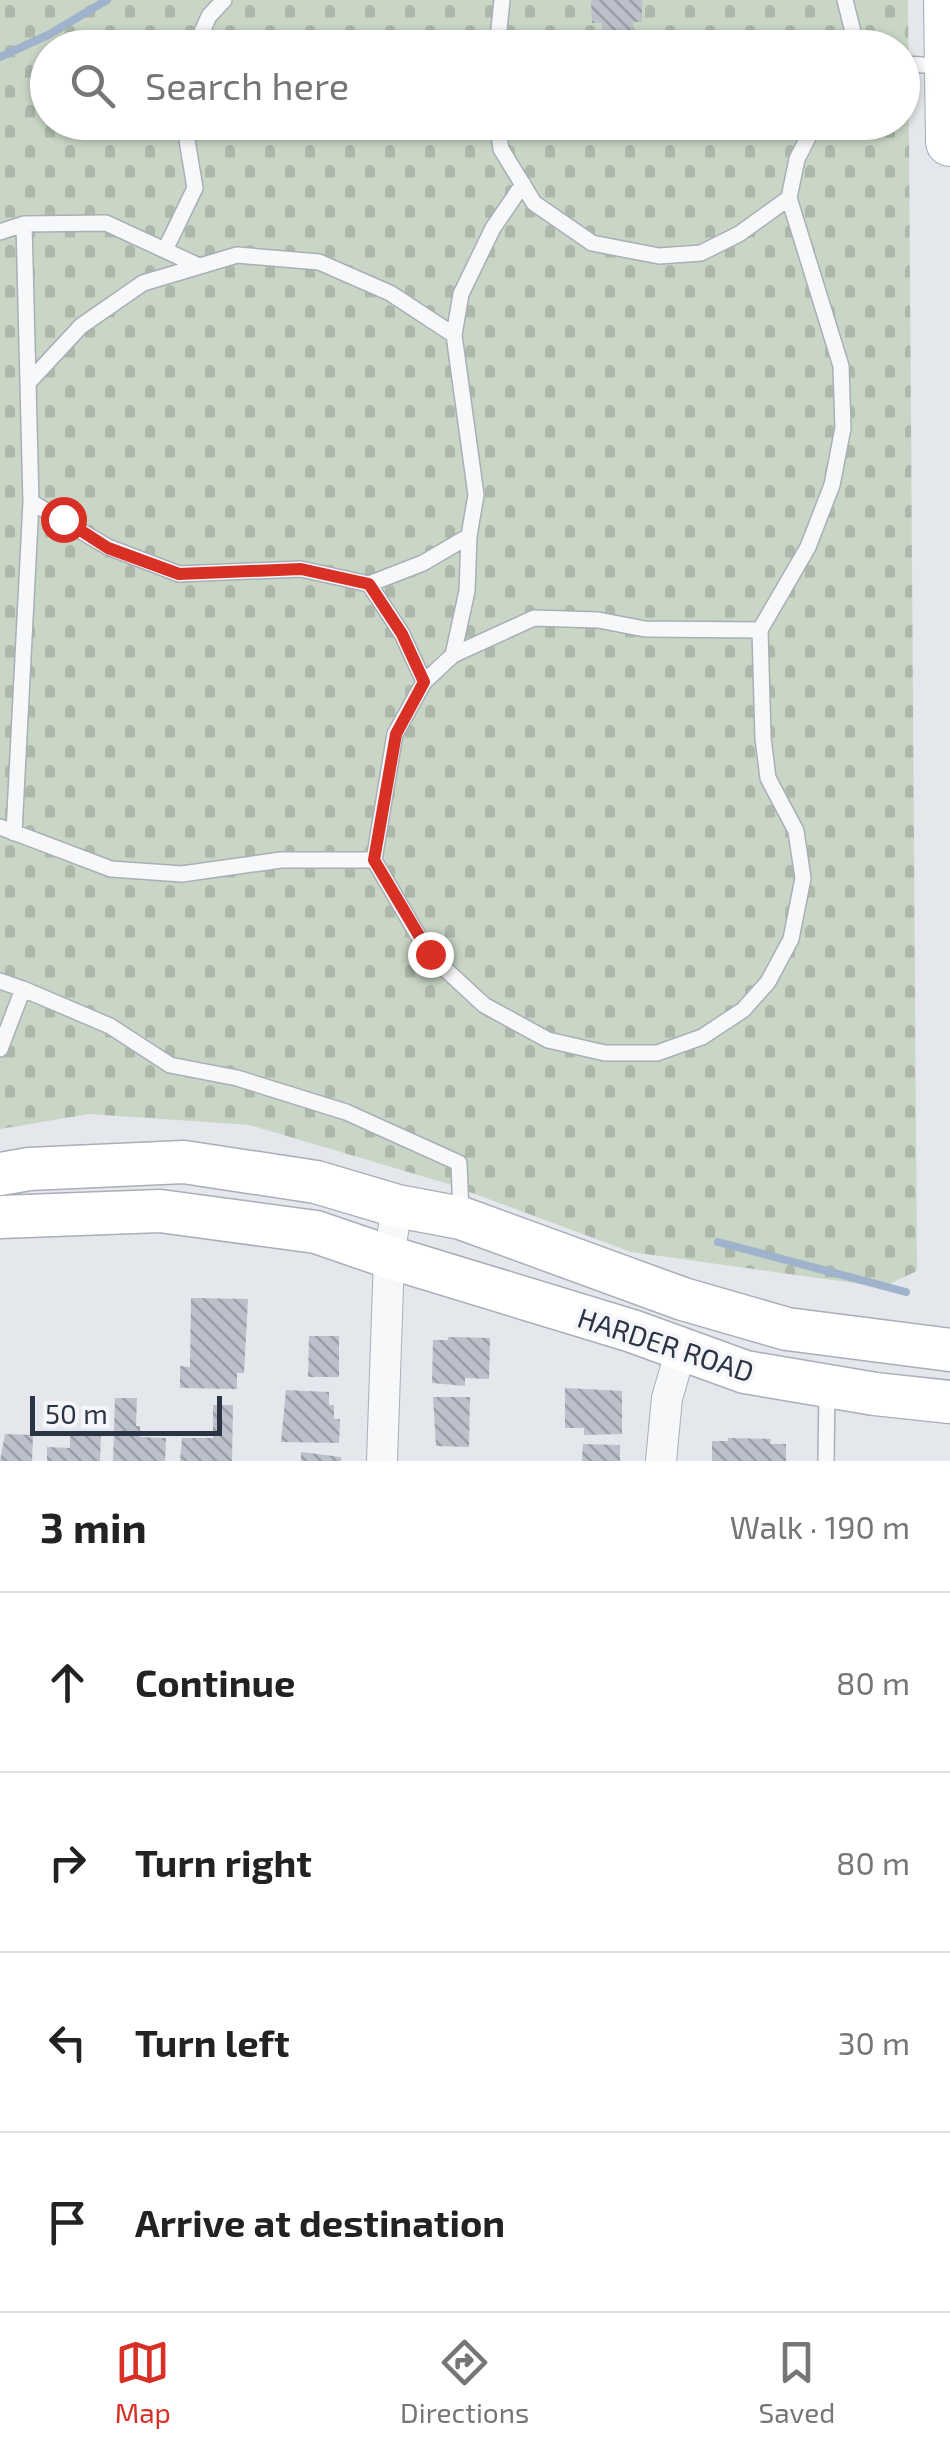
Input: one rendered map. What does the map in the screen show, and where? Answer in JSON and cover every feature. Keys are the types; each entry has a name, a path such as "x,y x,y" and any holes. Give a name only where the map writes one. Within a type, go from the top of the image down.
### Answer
{"main road":[{"path":"948,0 950,142"}],"street":[{"name":"HARDER ROAD","path":"0,1174 29,1169 184,1162 316,1182 397,1206 462,1218 682,1298 787,1329 950,1350"},
{"path":"382,1461 389,1258 397,1206"},
{"name":"HARDER ROAD","path":"0,1217 160,1211 316,1232 632,1331 746,1372 950,1402"},
{"path":"661,1461 662,1429 681,1350"}],"lane":[{"path":"203,30 209,16 224,0"},
{"path":"499,30 502,0"},
{"path":"844,0 852,30"},
{"path":"920,65 949,66"},
{"path":"164,250 194,188 187,140"},
{"path":"500,140 501,149 534,203 592,243 658,256 701,253 739,234 789,198"},
{"path":"760,630 644,629 598,620 534,618 454,655 424,682 396,734 374,860 430,954 484,1005 548,1040 606,1052 657,1053 702,1036 743,1010 768,982 790,939 804,878 796,831 768,778 760,630 808,547 832,484 843,428 841,366 789,198 797,159 807,140"},
{"path":"454,655 467,591 469,536 476,495 454,335 461,294 493,228 523,184"},
{"path":"0,232 24,224 106,223 199,266"},
{"path":"24,224 32,502 7,830 111,869 182,874 282,860 374,860"},
{"path":"28,383 81,326 143,282 237,255 318,262 390,293 454,335"},
{"path":"32,502 108,548 179,574 301,569 369,584 422,563 469,536"},
{"path":"369,584 402,634 424,682"},
{"path":"0,981 110,1026 170,1065 237,1078 346,1112 459,1163 462,1218"},
{"path":"0,1049 23,989"},
{"path":"826,1461 828,1386"}],"green space":[{"path":"0,0 908,0 908,30 30,30 30,140 909,140 917,1271 883,1287 631,1252 445,1183 250,1125 89,1114 0,1129"}],"building":[{"path":"591,0 642,0 642,22 633,22 633,30 602,30 602,23 592,23"},
{"path":"191,1298 248,1299 244,1373 237,1373 237,1389 180,1388 180,1366 190,1367"},
{"path":"309,1336 339,1336 339,1377 308,1377"},
{"path":"490,1338 489,1379 465,1378 465,1386 432,1383 433,1340"},
{"path":"565,1388 622,1391 622,1434 584,1435 584,1428 565,1428"},
{"path":"286,1390 329,1392 334,1419 340,1419 339,1443 281,1442"},
{"path":"433,1397 470,1397 469,1447 436,1446"},
{"path":"115,1398 137,1398 136,1426 140,1426 140,1437 166,1438 165,1461 113,1461"},
{"path":"213,1405 233,1405 232,1461 180,1461 182,1438 213,1438"},
{"path":"5,1434 33,1435 32,1461 0,1461"},
{"path":"70,1434 101,1435 100,1461 47,1461 47,1447 70,1448"},
{"path":"771,1439 770,1444 786,1444 786,1461 712,1461 712,1441"},
{"path":"583,1444 620,1445 620,1461 582,1461"},
{"path":"301,1452 341,1457 341,1461 301,1461"}],"waterway":[{"path":"56,30 107,0"},
{"path":"0,57 30,43"},
{"path":"718,1242 906,1292"}],"route":[{"path":"63,519 108,548 179,574 301,569 369,584 402,634 424,682 396,734 374,860 430,954"}]}
